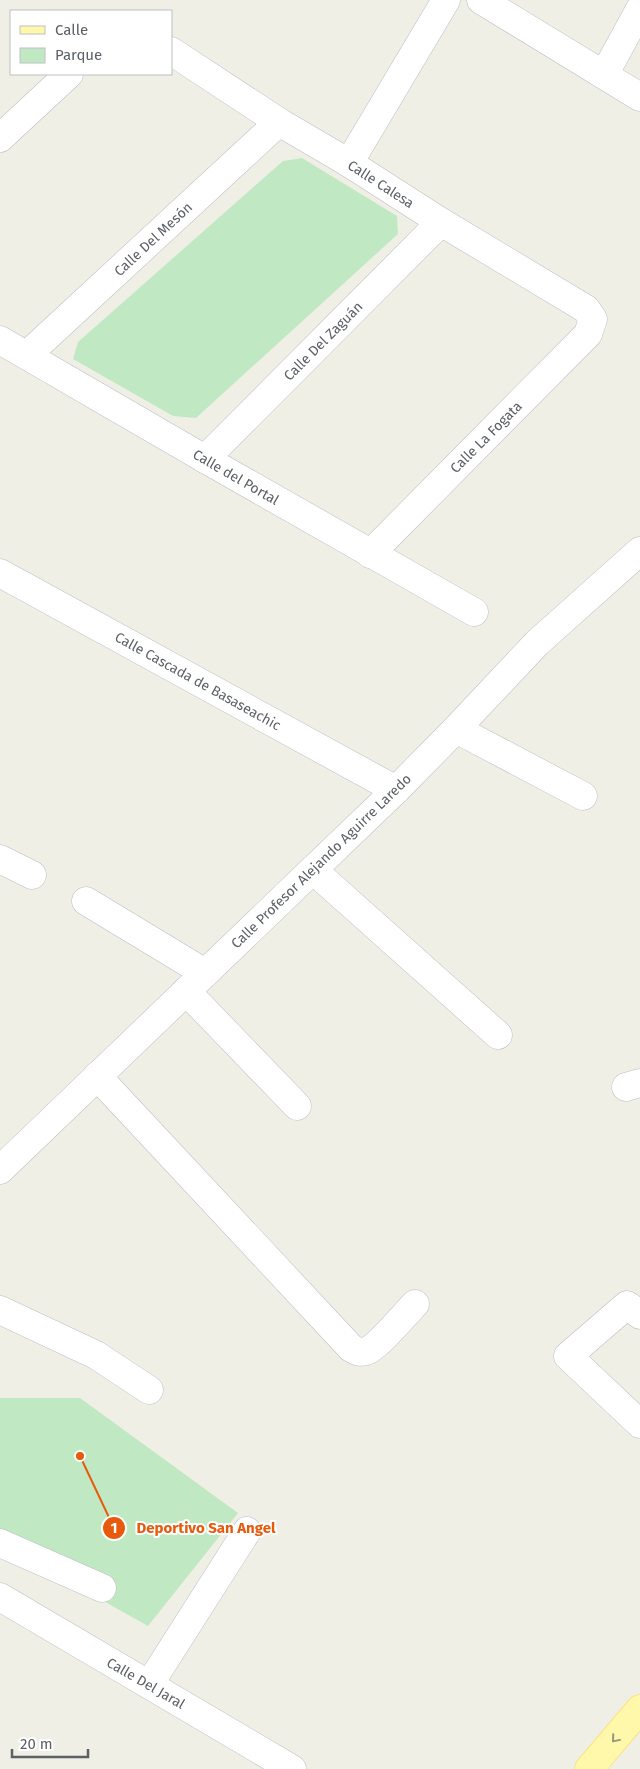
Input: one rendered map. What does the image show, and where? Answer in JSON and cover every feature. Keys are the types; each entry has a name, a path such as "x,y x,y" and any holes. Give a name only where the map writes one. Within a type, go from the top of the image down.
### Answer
{"main road":[{"path":"589,1769 640,1709"}],"street":[{"path":"349,163 446,0"},
{"path":"481,0 640,97"},
{"path":"604,75 640,9"},
{"name":"Calle Calesa","path":"172,52 280,122 349,163 441,222 586,308 591,315"},
{"path":"0,138 68,75"},
{"name":"Calle Del Mesón","path":"27,356 280,122"},
{"name":"Calle Del Zaguán","path":"205,459 441,222"},
{"name":"Calle La Fogata","path":"370,554 588,334 593,319 591,315"},
{"name":"Calle del Portal","path":"0,340 474,612"},
{"name":"Calle Profesor Alejando Aguirre Laredo","path":"3,1161 97,1076 396,790 537,643 640,551"},
{"name":"Calle Cascada de Basaseachic","path":"0,573 396,790"},
{"path":"456,729 583,796"},
{"path":"0,859 32,876"},
{"path":"313,870 498,1036"},
{"path":"86,901 195,982 296,1106"},
{"path":"97,1076 351,1348 358,1352 367,1351 375,1346 415,1304"},
{"path":"640,1315 628,1305 568,1356 640,1424"},
{"path":"0,1310 96,1355 149,1390"},
{"path":"149,1685 247,1532"},
{"path":"0,1543 102,1588"},
{"name":"Calle Del Jaral","path":"0,1597 292,1769"}],"green space":[{"path":"302,158 397,216 398,234 196,418 173,416 73,359 78,342 283,161"},
{"path":"0,1398 80,1398 238,1513 148,1626 0,1543"}],"place":[{"name":"Deportivo San Angel","path":"80,1456"}]}
